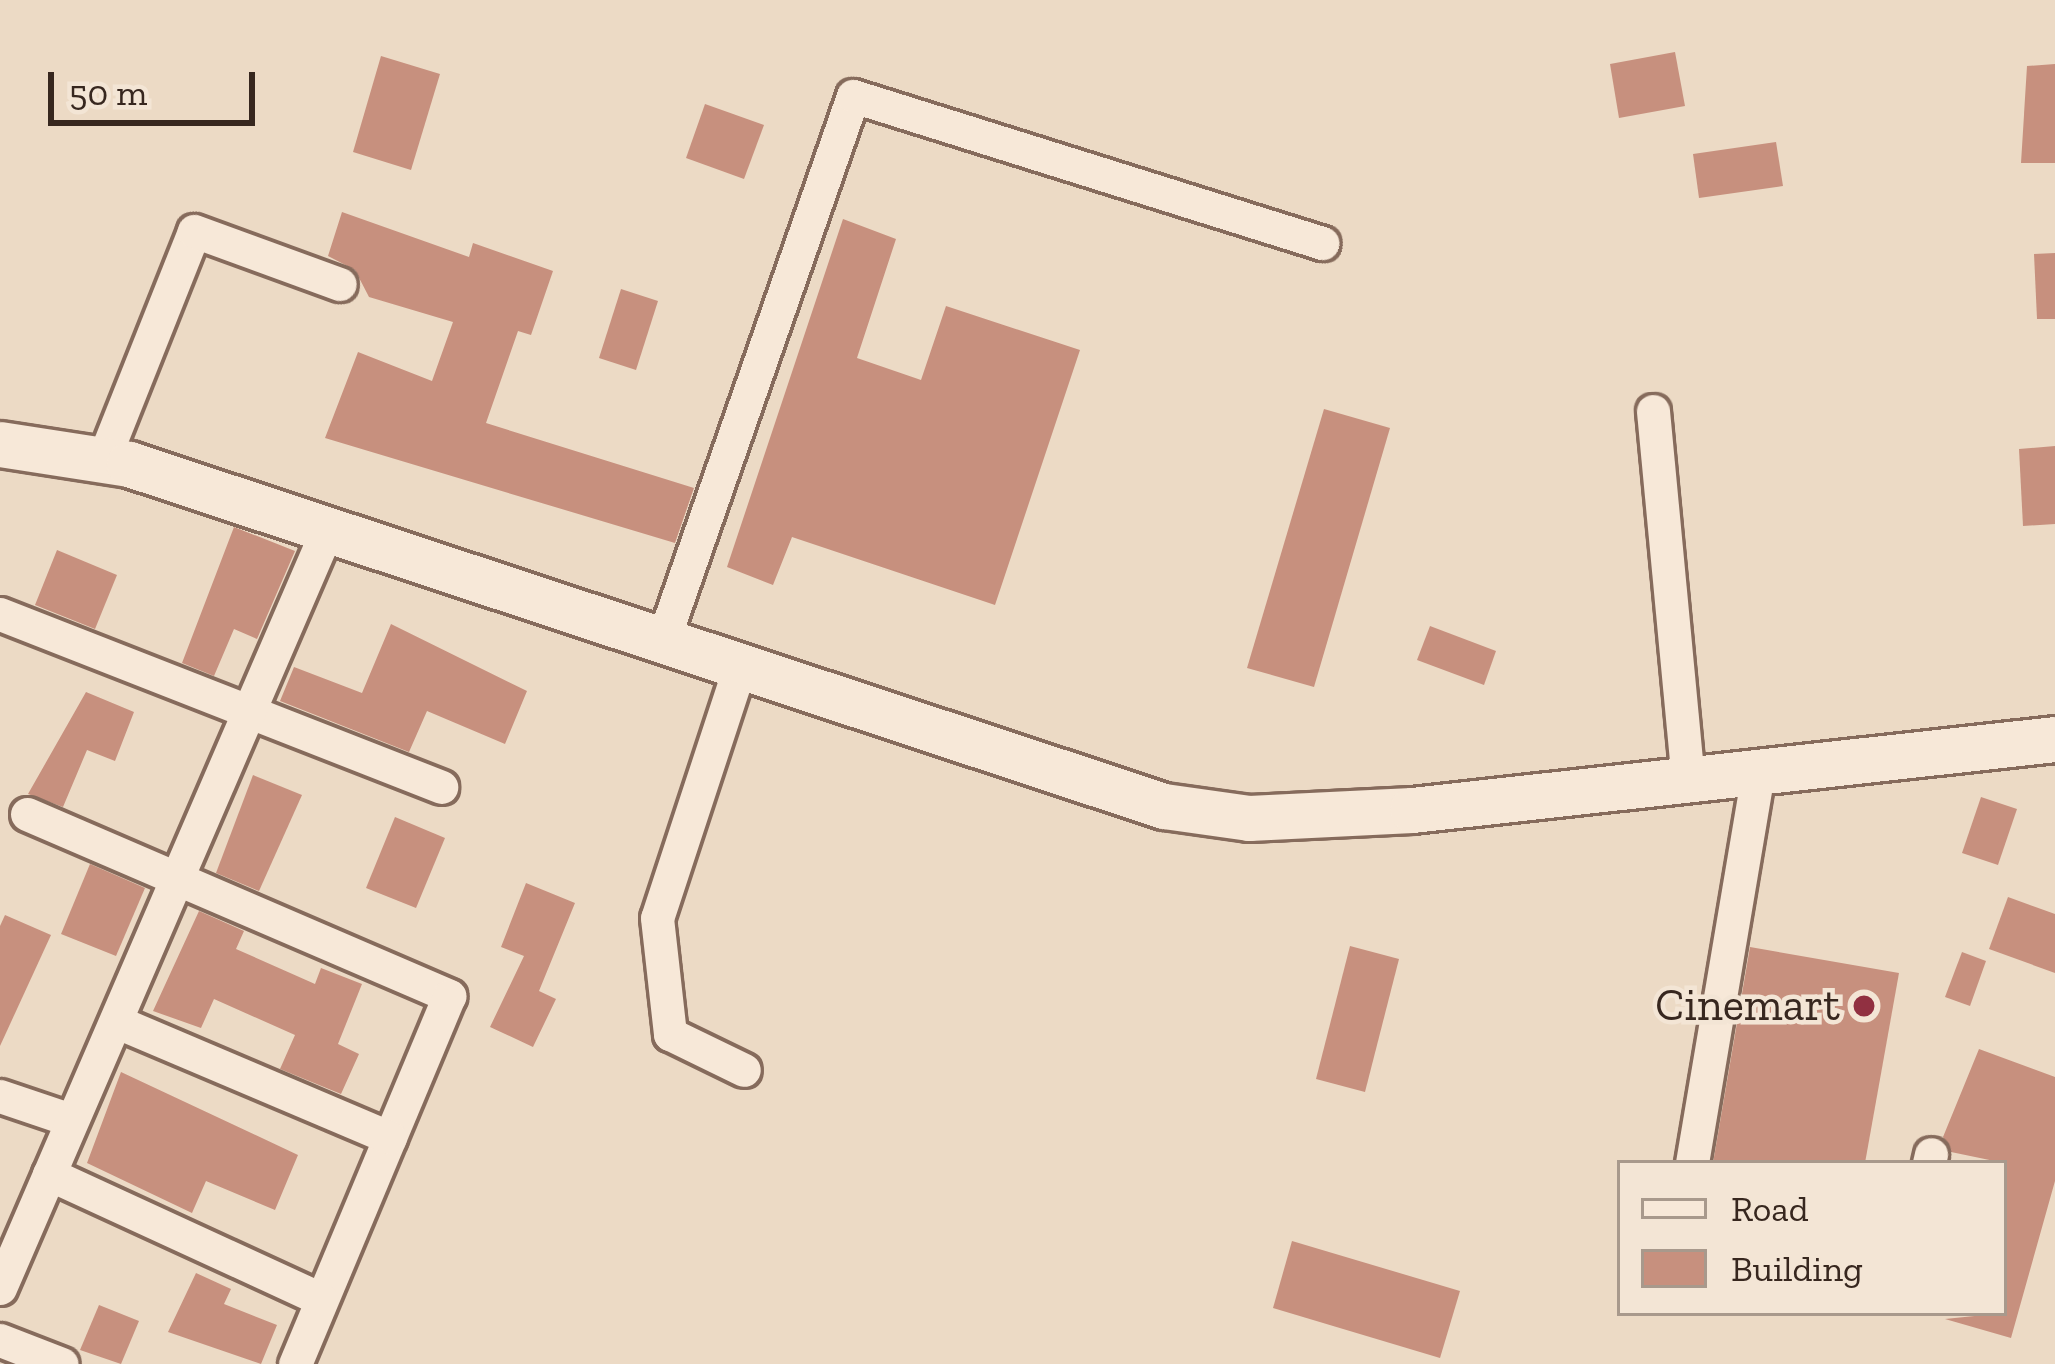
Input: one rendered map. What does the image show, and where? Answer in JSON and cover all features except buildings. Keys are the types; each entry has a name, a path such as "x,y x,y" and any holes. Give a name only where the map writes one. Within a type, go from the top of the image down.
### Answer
{"street":[{"path":"663,640 853,96 1323,243"},
{"path":"104,460 194,231 340,284"},
{"path":"1653,411 1688,779"},
{"path":"0,444 104,460 328,528 1163,806 1249,818 1688,779 2055,739"},
{"path":"2,1277 49,1174 64,1118 122,1024 248,709 328,528"},
{"path":"0,614 441,787"},
{"path":"740,666 657,919 670,1034 744,1070"},
{"path":"1693,1160 1758,772"},
{"path":"27,814 449,996 295,1364"},
{"path":"122,1024 390,1138"},
{"path":"0,1096 64,1118"},
{"path":"49,1174 322,1299"},
{"path":"0,1340 62,1364"}],"place":[{"name":"Cinemart","path":"1864,1006"}]}
